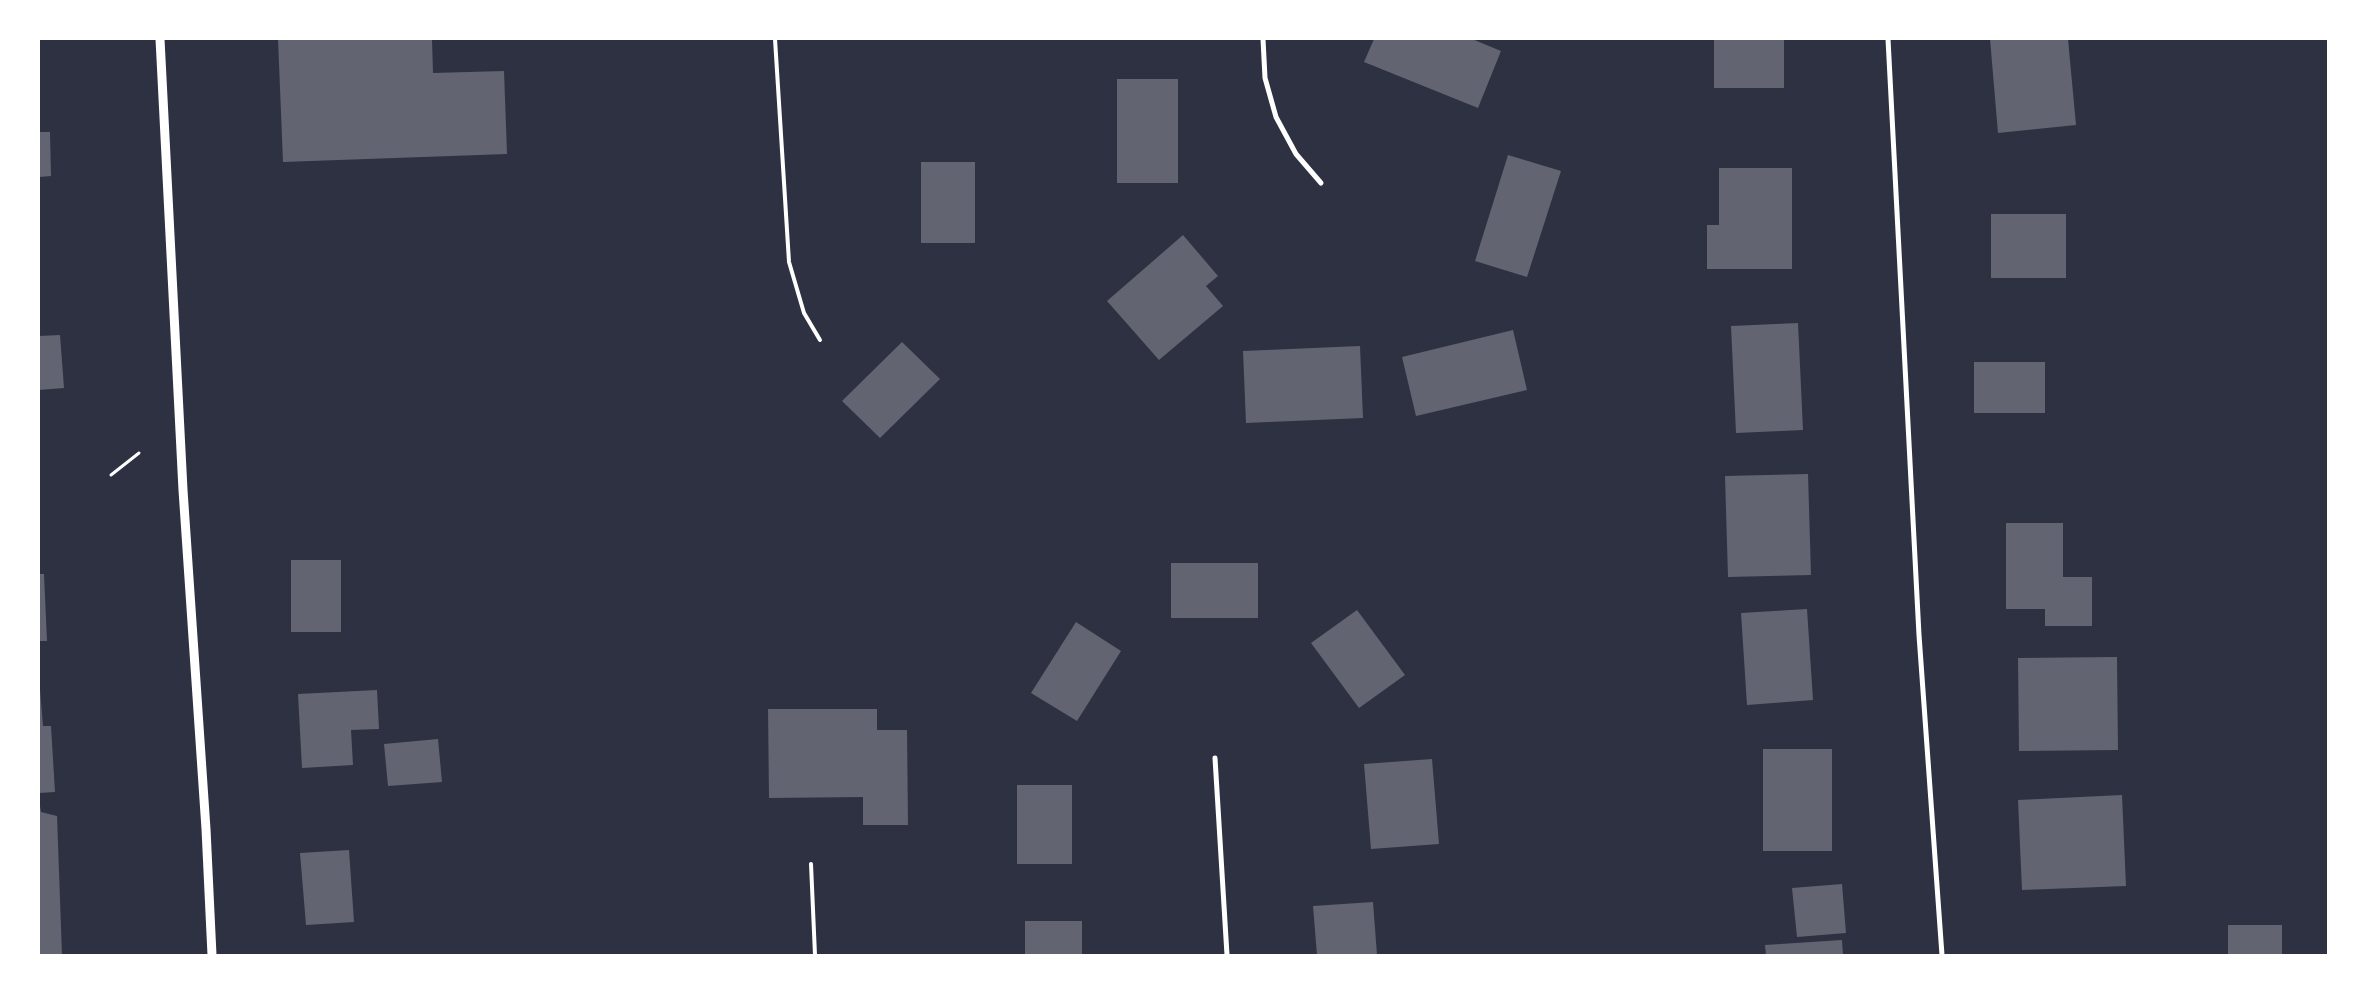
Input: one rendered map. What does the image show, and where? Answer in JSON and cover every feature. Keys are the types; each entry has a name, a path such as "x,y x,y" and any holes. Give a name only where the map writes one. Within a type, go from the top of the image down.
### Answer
{"street":[{"path":"160,39 183,490 206,829 212,955"},
{"path":"1263,39 1265,78 1276,117 1296,154 1321,182"},
{"path":"1888,39 1919,635 1942,955"},
{"path":"1215,758 1227,955"}],"lane":[{"path":"775,39 789,262 804,313 820,340"},
{"path":"811,864 815,955"}],"path":[{"path":"111,475 139,453"}],"building":[{"path":"278,39 432,39 433,73 504,71 507,154 283,162"},
{"path":"1374,39 1472,39 1501,51 1478,108 1364,62"},
{"path":"1714,39 1784,39 1784,88 1714,88"},
{"path":"1990,39 2068,39 2076,125 1998,133"},
{"path":"1117,79 1178,79 1178,183 1117,183"},
{"path":"39,132 50,132 51,176 39,177"},
{"path":"1508,155 1561,171 1527,277 1475,261"},
{"path":"921,162 975,162 975,243 921,243"},
{"path":"1719,168 1792,168 1792,269 1707,269 1707,225 1719,225"},
{"path":"1991,214 2066,214 2066,278 1991,278"},
{"path":"1183,235 1218,276 1206,286 1223,306 1159,360 1107,301"},
{"path":"1798,323 1803,430 1736,433 1731,326"},
{"path":"1513,330 1527,390 1416,416 1402,357"},
{"path":"60,335 64,388 39,390 39,336"},
{"path":"902,342 940,379 880,438 842,401"},
{"path":"1360,346 1363,418 1246,423 1243,351"},
{"path":"1974,362 2045,362 2045,413 1974,413"},
{"path":"1808,474 1811,575 1728,577 1725,476"},
{"path":"2006,523 2063,523 2063,577 2092,577 2092,626 2045,626 2045,609 2006,609"},
{"path":"291,560 341,560 341,632 291,632"},
{"path":"1171,563 1258,563 1258,618 1171,618"},
{"path":"39,574 44,574 47,641 39,641"},
{"path":"1807,609 1813,700 1747,705 1741,613"},
{"path":"1357,610 1405,675 1359,708 1311,643"},
{"path":"1076,622 1121,651 1077,721 1031,693"},
{"path":"2117,657 2118,750 2019,751 2018,658"},
{"path":"39,677 43,726 51,726 55,792 39,793"},
{"path":"377,690 379,729 351,730 353,765 302,768 298,694"},
{"path":"768,709 877,709 877,730 907,730 908,825 863,825 863,797 769,798"},
{"path":"438,739 442,782 388,786 384,744"},
{"path":"1763,749 1832,749 1832,851 1763,851"},
{"path":"1432,759 1439,844 1371,849 1364,764"},
{"path":"1017,785 1072,785 1072,864 1017,864"},
{"path":"2122,795 2126,886 2022,890 2018,800"},
{"path":"39,800 41,812 57,816 62,955 39,955"},
{"path":"349,850 354,922 306,925 300,853"},
{"path":"1842,884 1846,933 1797,937 1792,888"},
{"path":"1373,902 1377,955 1317,955 1313,906"},
{"path":"1025,921 1082,921 1082,955 1025,955"},
{"path":"2228,925 2282,925 2282,955 2228,955"},
{"path":"1842,940 1843,955 1766,955 1765,945"}]}
